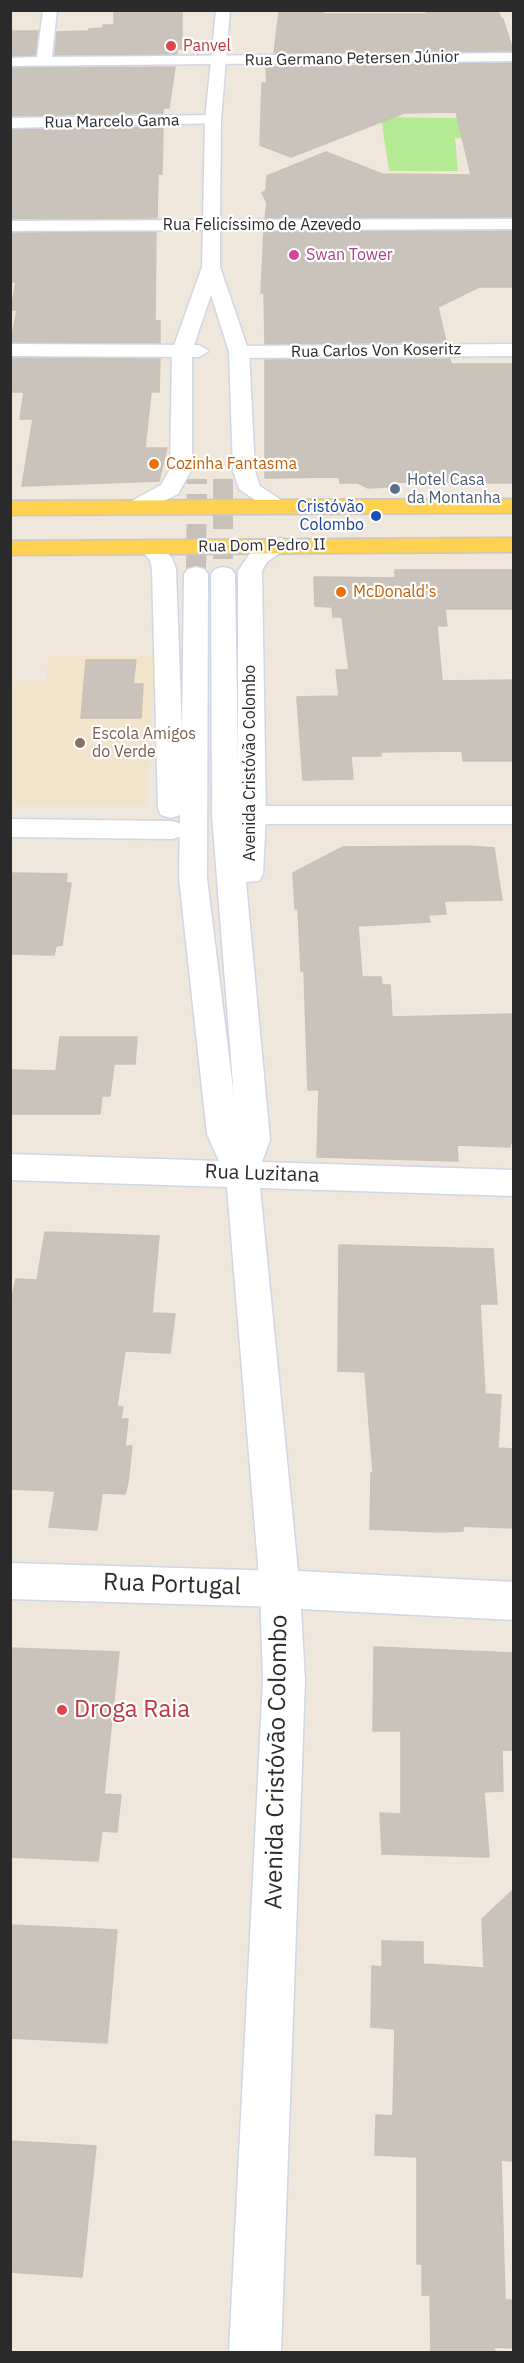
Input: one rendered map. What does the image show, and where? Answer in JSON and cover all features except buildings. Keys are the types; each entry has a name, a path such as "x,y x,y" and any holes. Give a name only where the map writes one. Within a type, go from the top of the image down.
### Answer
{"main road":[{"path":"44,62 50,10"},
{"path":"138,507 170,489 181,469 190,351 199,307 211,267 213,120 223,10"},
{"name":"Rua Germano Petersen Júnior","path":"10,62 513,57"},
{"name":"Rua Marcelo Gama","path":"10,123 213,120"},
{"name":"Rua Felicíssimo de Azevedo","path":"10,226 513,224"},
{"path":"211,267 239,352 243,471 250,489 279,506"},
{"path":"223,445 224,307"},
{"path":"10,350 190,351"},
{"name":"Rua Carlos Von Koseritz","path":"239,352 513,350"},
{"path":"190,351 197,479"},
{"path":"10,508 513,506"},
{"name":"Avenida Cristóvão Colombo","path":"242,1174 254,1140 244,996 239,815 250,571 258,558 280,545"},
{"name":"Rua Dom Pedro II","path":"10,548 513,545"},
{"name":"Avenida Cristóvão Colombo","path":"149,547 161,558 164,568 182,830 193,878 222,1134 242,1174 280,1588 284,1680 255,2352"},
{"path":"10,828 182,830 196,574"},
{"path":"222,574 239,815 513,815"},
{"path":"177,1171 203,1162 214,1150 222,1134"},
{"name":"Rua Luzitana","path":"10,1167 513,1183"},
{"name":"Rua Portugal","path":"10,1581 280,1588 513,1601"}],"shaded area":[{"name":"Escola Amigos do Verde","path":"49,656 156,656 146,805 11,806 10,681 46,681"}],"green space":[{"path":"381,117 513,119 513,139 455,138 458,171 389,171"}],"tunnel":[{"path":"196,574 197,479"},
{"path":"223,479 223,574"}],"place":[{"name":"Panvel","path":"171,46"},
{"name":"Swan Tower","path":"294,255"},
{"name":"Cozinha Fantasma","path":"154,464"},
{"name":"Hotel Casa da Montanha","path":"395,489"},
{"name":"Cristóvão Colombo","path":"376,516"},
{"name":"McDonald's","path":"341,592"},
{"name":"Escola Amigos do Verde","path":"80,743"},
{"name":"Droga Raia","path":"62,1710"}]}
